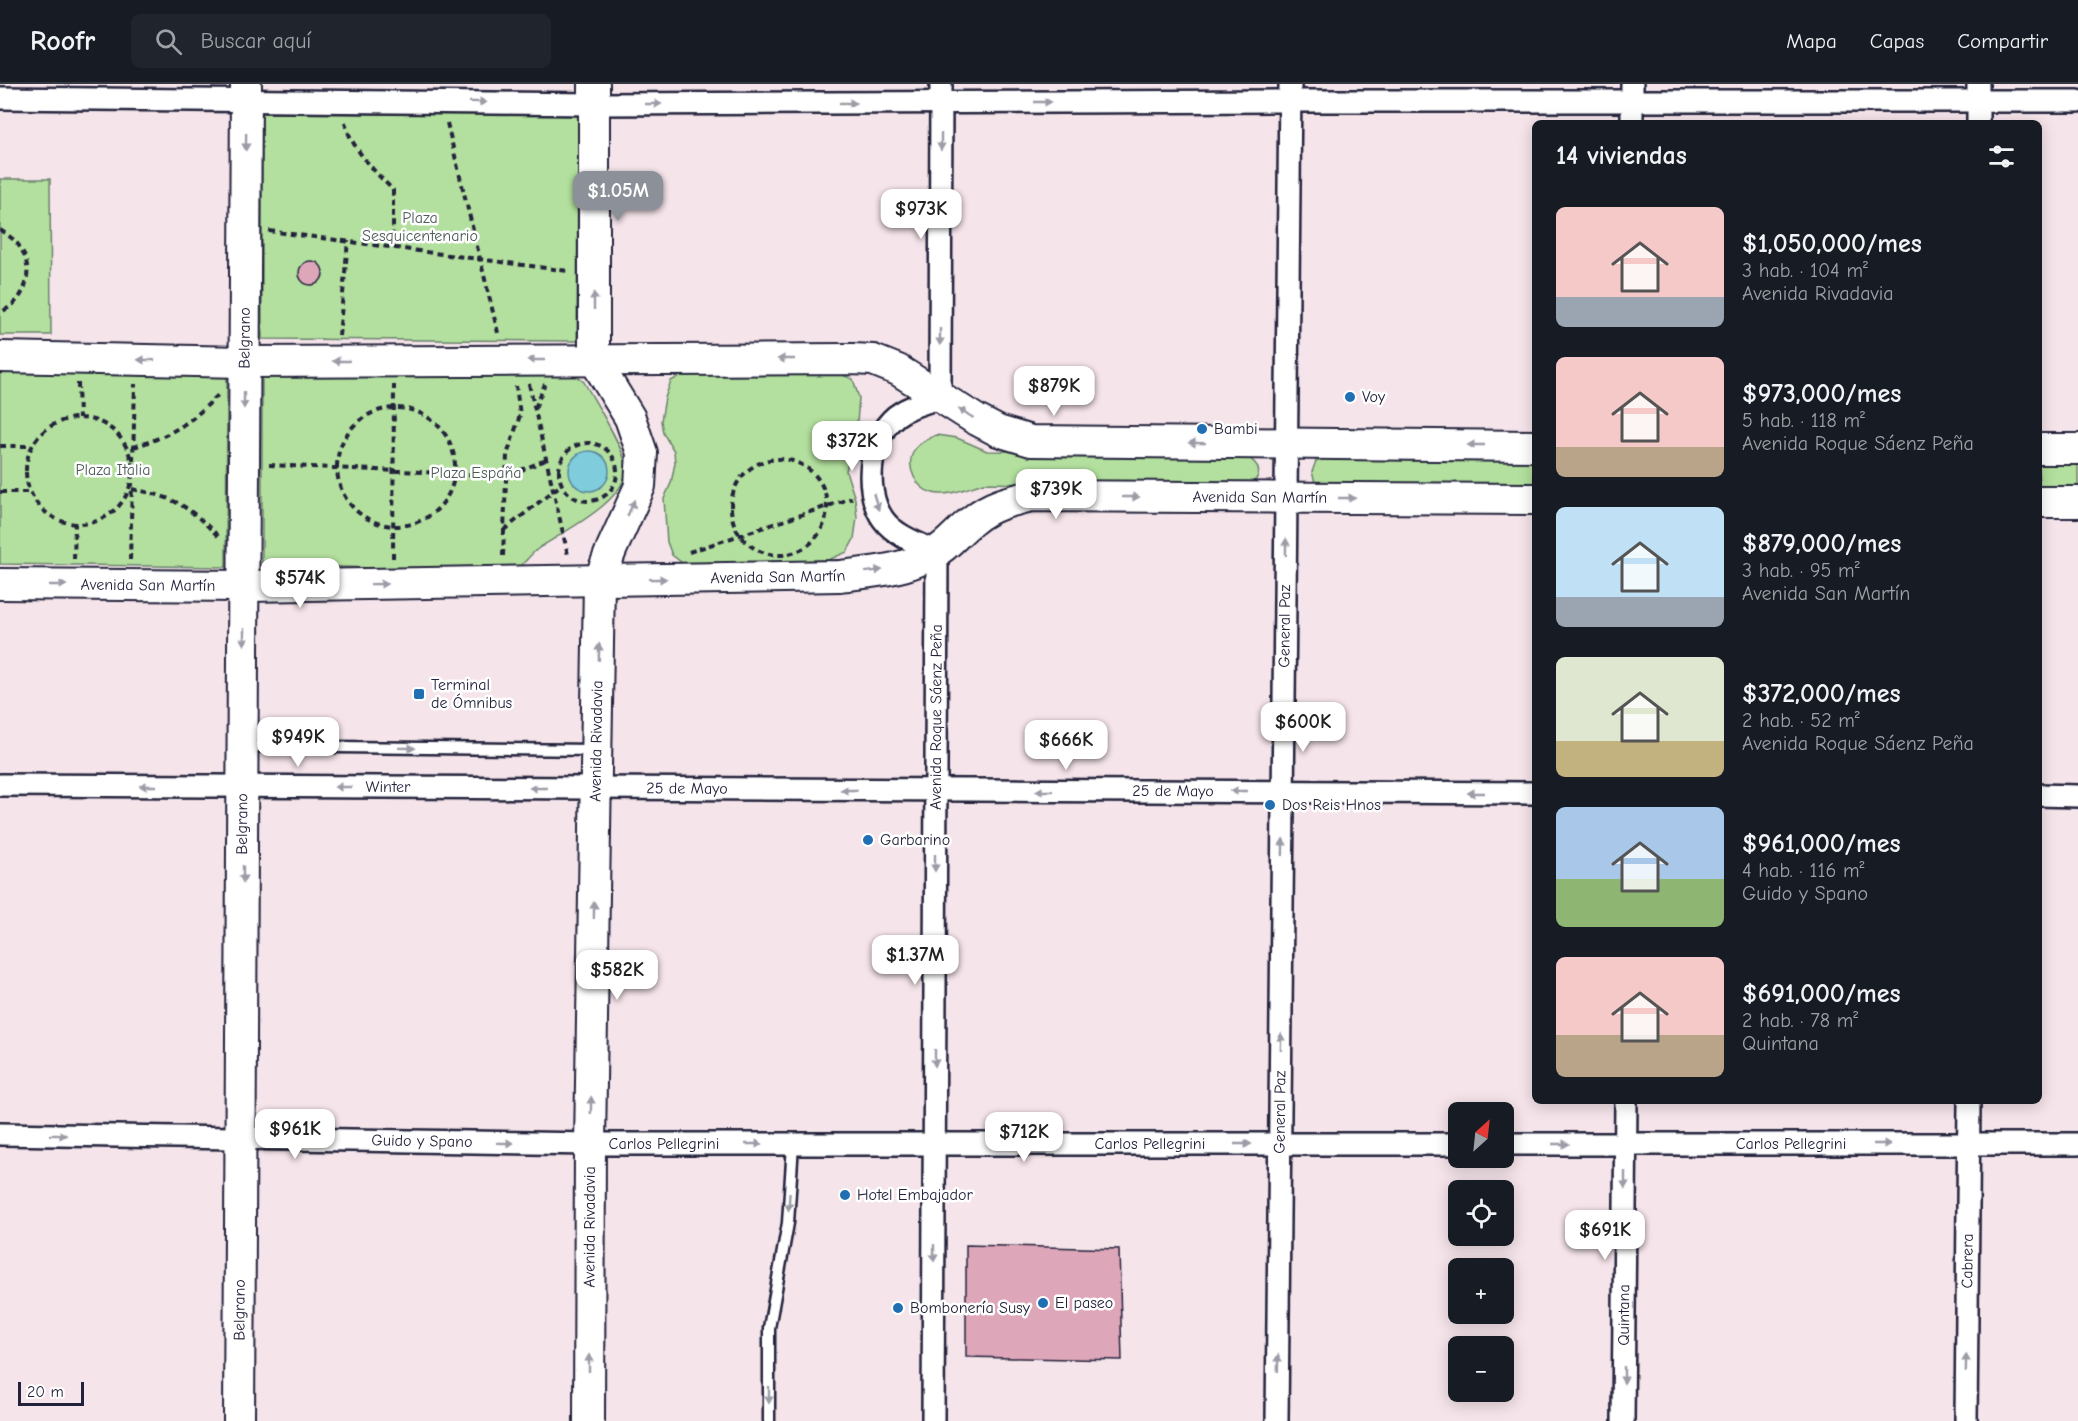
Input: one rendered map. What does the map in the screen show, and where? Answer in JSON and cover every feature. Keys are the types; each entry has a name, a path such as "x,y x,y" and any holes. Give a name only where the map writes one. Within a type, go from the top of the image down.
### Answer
{"main road":[{"name":"Belgrano","path":"239,1421 246,92"},
{"path":"594,94 594,359"},
{"path":"0,357 244,362 594,359 873,360 898,370 998,431 1031,441 1532,446"},
{"name":"Avenida Rivadavia","path":"589,1421 590,1144 598,750 587,581 612,548 640,486 642,453 630,418 594,359"},
{"path":"2042,449 2078,449"},
{"name":"Avenida San Martín","path":"0,584 129,586 244,574 392,584 840,576 892,569 917,562 937,552 973,519 996,505 1032,496 1532,499"},
{"path":"2042,502 2078,502"}],"street":[{"path":"0,98 246,92 341,101 442,102 594,94 1978,92 2078,101"},
{"name":"General Paz","path":"1277,1421 1290,92"},
{"path":"1632,92 1632,120"},
{"path":"1978,92 1978,120"},
{"path":"937,552 903,536 883,519 874,499 871,460 880,434 900,412 940,397 941,93"},
{"name":"Avenida Roque Sáenz Peña","path":"933,1421 937,552"},
{"name":"Winter","path":"0,785 597,788"},
{"name":"25 de Mayo","path":"597,788 1532,793"},
{"path":"2042,795 2078,796"},
{"name":"Quintana","path":"1623,1421 1626,1104"},
{"name":"Cabrera","path":"1966,1421 1969,1104"},
{"name":"Guido y Spano","path":"0,1134 590,1144"},
{"name":"Carlos Pellegrini","path":"590,1144 1448,1144"},
{"name":"Carlos Pellegrini","path":"1514,1144 2078,1144"}],"lane":[{"path":"244,746 598,750"},
{"path":"769,1421 769,1328 788,1223 793,1144"}],"path":[{"path":"341,101 346,127 359,150 373,170 393,190 393,248"},
{"path":"442,102 480,259 554,491 587,581"},
{"path":"245,228 594,274"},
{"path":"0,230 21,248 27,261 28,276 24,290 16,302 0,312"},
{"path":"336,361 348,242"},
{"path":"78,359 79,418"},
{"path":"129,586 135,360"},
{"path":"392,584 394,360"},
{"path":"502,582 507,455 520,415 513,360"},
{"path":"133,447 176,431 220,393"},
{"path":"393,409 406,409 424,415 439,426 450,442 455,461 454,482 446,500 431,515 413,524 393,526 373,521 356,510 344,495 338,477 338,459 343,441 354,426 369,414 393,409"},
{"path":"69,418 79,418 102,422 116,432 126,445 132,461 133,478 128,494 117,509 102,519 85,525 66,523 49,516 36,504 30,492 25,469 31,446 39,435 53,424 69,418"},
{"path":"586,442 595,443 612,454 618,473 611,490 603,497 584,500 567,492 562,484 560,475 563,457 577,445 586,442"},
{"path":"0,446 31,446"},
{"path":"778,458 794,460 808,468 820,480 826,495 827,506 823,528 813,541 799,551 783,554 768,553 754,547 741,534 734,524 731,509 733,493 739,480 750,469 763,461 778,458"},
{"path":"244,464 506,476 546,460"},
{"path":"504,531 562,484"},
{"path":"132,489 160,495 182,504 206,524 244,574"},
{"path":"686,552 873,491"},
{"path":"0,492 30,492"},
{"path":"74,585 75,524"}],"green space":[{"name":"Plaza Sesquicentenario","path":"262,113 578,115 577,341 262,339"},
{"path":"0,179 50,179 51,335 0,335"},
{"path":"834,372 853,379 859,398 857,423 846,471 855,499 857,517 854,539 847,552 828,560 685,565 672,555 667,542 664,499 671,483 675,463 674,451 663,433 661,421 671,381 682,375"},
{"name":"Plaza Italia","path":"0,373 227,376 226,567 0,564"},
{"name":"Plaza España","path":"574,374 584,382 620,447 626,465 624,478 618,490 607,502 539,548 512,573 262,564 262,376"},
{"path":"936,435 957,438 987,451 1242,455 1255,463 1258,473 1253,482 1239,487 984,483 952,493 939,494 927,491 917,482 911,465 915,449"},
{"path":"1532,456 1532,489 1324,488 1315,482 1312,472 1316,461 1327,457"},
{"path":"2042,456 2078,456 2078,488 2042,487"}],"water":[{"path":"589,451 603,457 609,471 603,485 589,491 575,485 569,471 575,457"}],"building":[{"path":"311,261 320,264 323,273 320,282 311,285 302,282 299,273 302,264"},
{"name":"El paseo","path":"966,1245 1119,1249 1122,1360 966,1357"}],"place":[{"name":"Voy","path":"1350,397"},
{"name":"Bambi","path":"1202,429"},
{"name":"Terminal de Ómnibus","path":"419,694"},
{"name":"Dos Reis Hnos","path":"1270,805"},
{"name":"Garbarino","path":"868,840"},
{"name":"Hotel Embajador","path":"845,1195"},
{"name":"El paseo","path":"1043,1303"},
{"name":"Bombonería Susy","path":"898,1308"}]}
